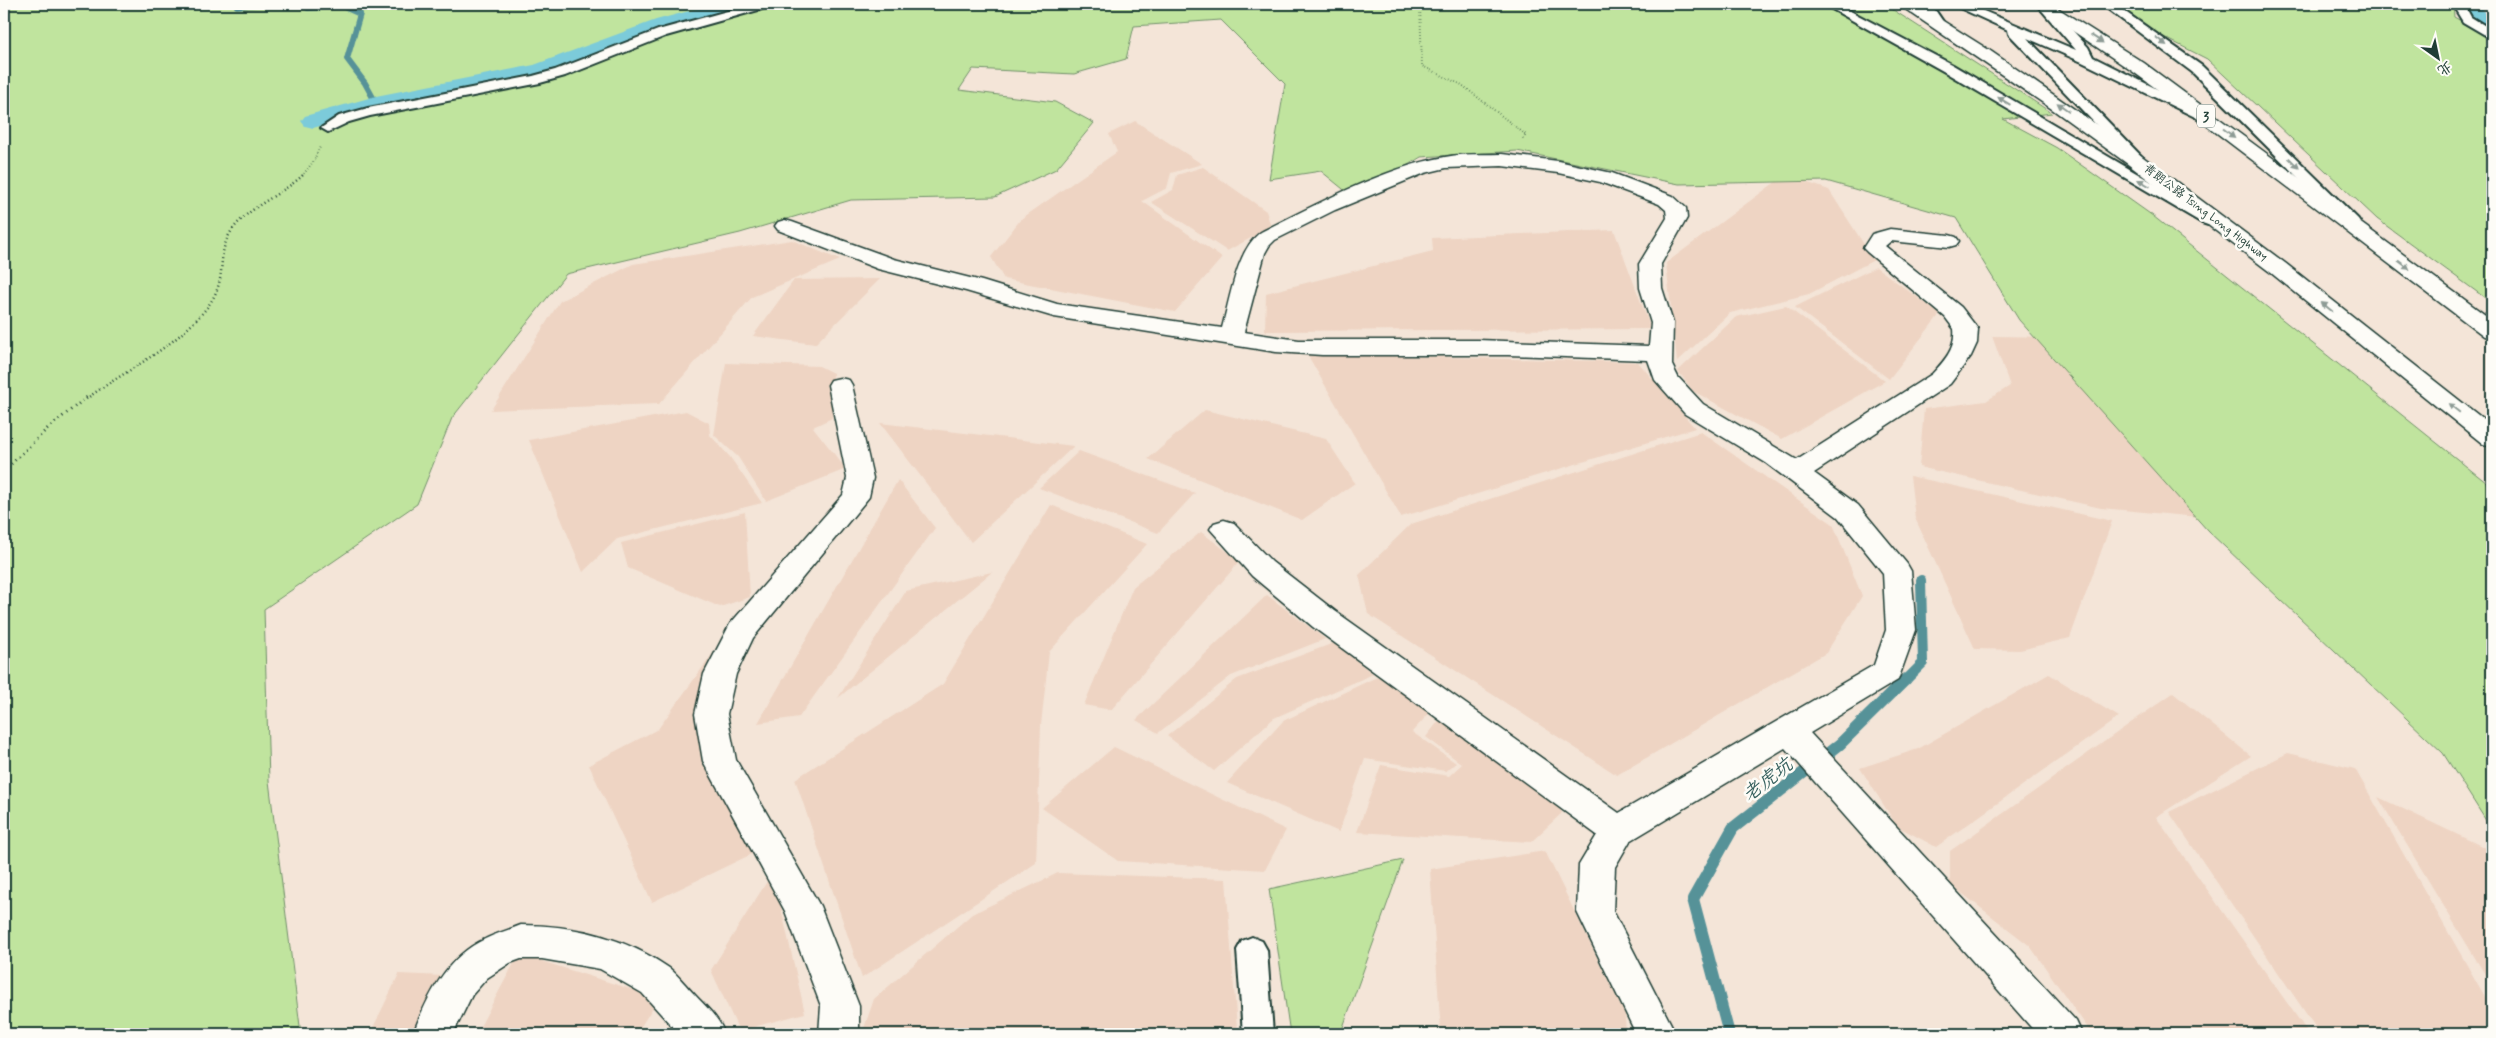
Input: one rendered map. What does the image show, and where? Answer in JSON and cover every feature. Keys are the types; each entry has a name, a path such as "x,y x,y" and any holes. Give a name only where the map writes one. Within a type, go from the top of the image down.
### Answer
{"main road":[{"name":"青朗公路 Tsing Long Highway","path":"1906,4 2053,100 2140,162 2247,243 2492,438"},
{"name":"3","path":"2042,5 2124,57 2211,120 2492,331"},
{"path":"1231,336 1254,253 1260,242 1268,236 1328,206 1426,167 1456,161 1516,162 1605,177 1658,196 1674,206 1678,213 1676,222 1650,264 1649,274 1651,288 1662,323 1660,365 1666,380 1694,409 1797,472 1848,511 1897,571 1901,630 1887,672 1795,737 1618,831 1597,865 1595,912 1656,1034"},
{"path":"784,226 886,264 974,286 1054,310 1231,336 1256,344 1301,347 1512,347 1662,354"},
{"path":"1797,472 1941,379 1959,358 1966,342 1966,328 1953,312 1874,248 1879,238 1890,235 1949,242"},
{"path":"839,1034 840,1006 802,906 720,761 711,714 720,674 741,632 856,497 860,478 840,385"},
{"path":"1224,529 1262,569 1324,619 1618,831"},
{"path":"1795,737 2062,1034"},
{"path":"433,1034 458,983 474,966 497,951 521,942 542,942 607,953 656,981 705,1034"}],"lane":[{"path":"328,128 344,119 368,112 560,74 662,33 765,4"},
{"path":"1829,4 1972,82 2247,243"},
{"path":"1925,4 1938,24"},
{"path":"1958,4 2087,59 2211,120"},
{"path":"1988,4 2140,162"},
{"path":"2106,4 2197,69 2259,128 2365,236"},
{"path":"2458,4 2460,12 2471,24 2492,35"},
{"path":"2042,5 2083,50 2087,59"},
{"path":"2049,68 2083,66 2087,59"},
{"path":"1252,950 1258,1034"}],"path":[{"path":"1420,4 1422,66 1462,85 1489,108 1526,135 1511,155 1516,162"},
{"path":"4,471 24,448 57,420 172,341 193,323 219,288 229,234 246,217 284,193 298,180 313,162 328,128"}],"shaded area":[{"path":"1135,121 1202,164 1171,173 1167,188 1142,201 1222,258 1175,312 1004,279 991,257 1021,219 1117,152 1109,134"},
{"path":"1203,167 1266,211 1271,227 1227,251 1151,202 1173,190 1177,175"},
{"path":"1785,175 1829,190 1874,260 1809,294 1730,313 1677,362 1666,263"},
{"path":"1614,230 1651,329 1265,331 1266,293 1433,251 1432,238"},
{"path":"792,240 840,260 752,297 659,404 491,410 560,301 633,264"},
{"path":"1876,267 1940,314 1889,379 1795,307"},
{"path":"880,279 815,344 753,336 794,280"},
{"path":"1786,306 1885,381 1782,439 1693,391 1678,371 1736,317"},
{"path":"1992,336 2059,337 2230,520 2101,508 1919,467 1924,409 1986,401 2010,386"},
{"path":"1307,354 1638,362 1695,428 1401,517"},
{"path":"726,363 819,366 833,373 832,418 813,427 846,469 766,501 738,457 714,435"},
{"path":"1205,410 1326,439 1355,483 1302,520 1148,459"},
{"path":"686,411 709,423 710,435 730,457 762,503 617,539 583,572 529,440"},
{"path":"880,423 1074,446 971,542"},
{"path":"1701,432 1833,524 1862,596 1826,653 1617,775 1368,614 1359,575 1411,524"},
{"path":"1079,451 1195,493 1158,533 1039,488"},
{"path":"1910,476 2112,521 2070,638 2020,650 1975,649 1915,518"},
{"path":"898,480 935,528 799,717 758,723"},
{"path":"1051,505 1147,544 1049,652 1041,725 1036,863 862,978 795,779 943,684"},
{"path":"745,512 750,597 720,607 628,568 621,543"},
{"path":"1201,532 1240,561 1111,710 1084,705 1133,587"},
{"path":"992,572 838,698 906,591"},
{"path":"1267,595 1325,639 1231,676 1158,733 1136,720"},
{"path":"724,638 698,735 754,853 652,902 589,765 658,729"},
{"path":"1334,643 1373,674 1274,718 1214,771 1167,736 1237,679"},
{"path":"2049,674 2119,717 1936,847 1897,826 1860,768 1918,749"},
{"path":"1379,676 1434,708 1412,732 1456,763 1446,771 1365,759 1339,832 1227,783 1283,721"},
{"path":"2173,693 2251,756 2156,817 2309,1034 2092,1034 2030,946 1950,884 1950,851"},
{"path":"1456,699 1541,764 1562,813 1531,842 1357,832 1381,765 1449,776 1462,764 1426,737"},
{"path":"1114,747 1286,830 1265,870 1118,861 1042,808"},
{"path":"2288,753 2355,769 2492,1009 2492,1034 2320,1034 2169,812"},
{"path":"2378,797 2492,851 2492,986"},
{"path":"1545,851 1625,1015 1626,1034 1441,1034 1430,869"},
{"path":"773,872 805,1013 739,1031 711,970"},
{"path":"1058,873 1226,879 1237,1029 1153,1034 862,1034 874,999 972,914"},
{"path":"519,954 659,998 636,1034 476,1034"},
{"path":"399,974 444,976 418,1034 370,1034"},
{"path":"1837,1026 1896,1034 1841,1034"}],"green space":[{"path":"4,4 1884,4 2052,113 2003,119 2057,148 2153,216 2492,487 2492,830 2443,753 2208,531 2019,320 1956,218 1826,181 1679,184 1517,151 1421,157 1354,198 1321,171 1269,179 1285,84 1221,20 1134,26 1126,59 1074,74 973,69 959,90 1055,102 1094,123 1056,169 995,197 851,200 740,233 566,274 452,418 417,504 264,609 269,781 301,1034 4,1034"},
{"path":"2099,4 2453,4 2454,17 2492,38 2492,303 2377,219 2207,59"},
{"path":"1403,860 1342,1030 1351,1034 1290,1034 1269,889"}],"waterway":[{"path":"237,4 237,6 260,4"},
{"path":"299,4 308,8 342,6 360,14 347,59 365,83 376,103"},
{"path":"313,121 376,103 540,71 663,24 737,4"},
{"path":"2471,4 2475,18 2492,30"},
{"name":"老虎坑","path":"1905,681 1923,663 1921,580"},
{"name":"老虎坑","path":"1729,1034 1693,899 1733,828 1840,744 1906,679"}]}
